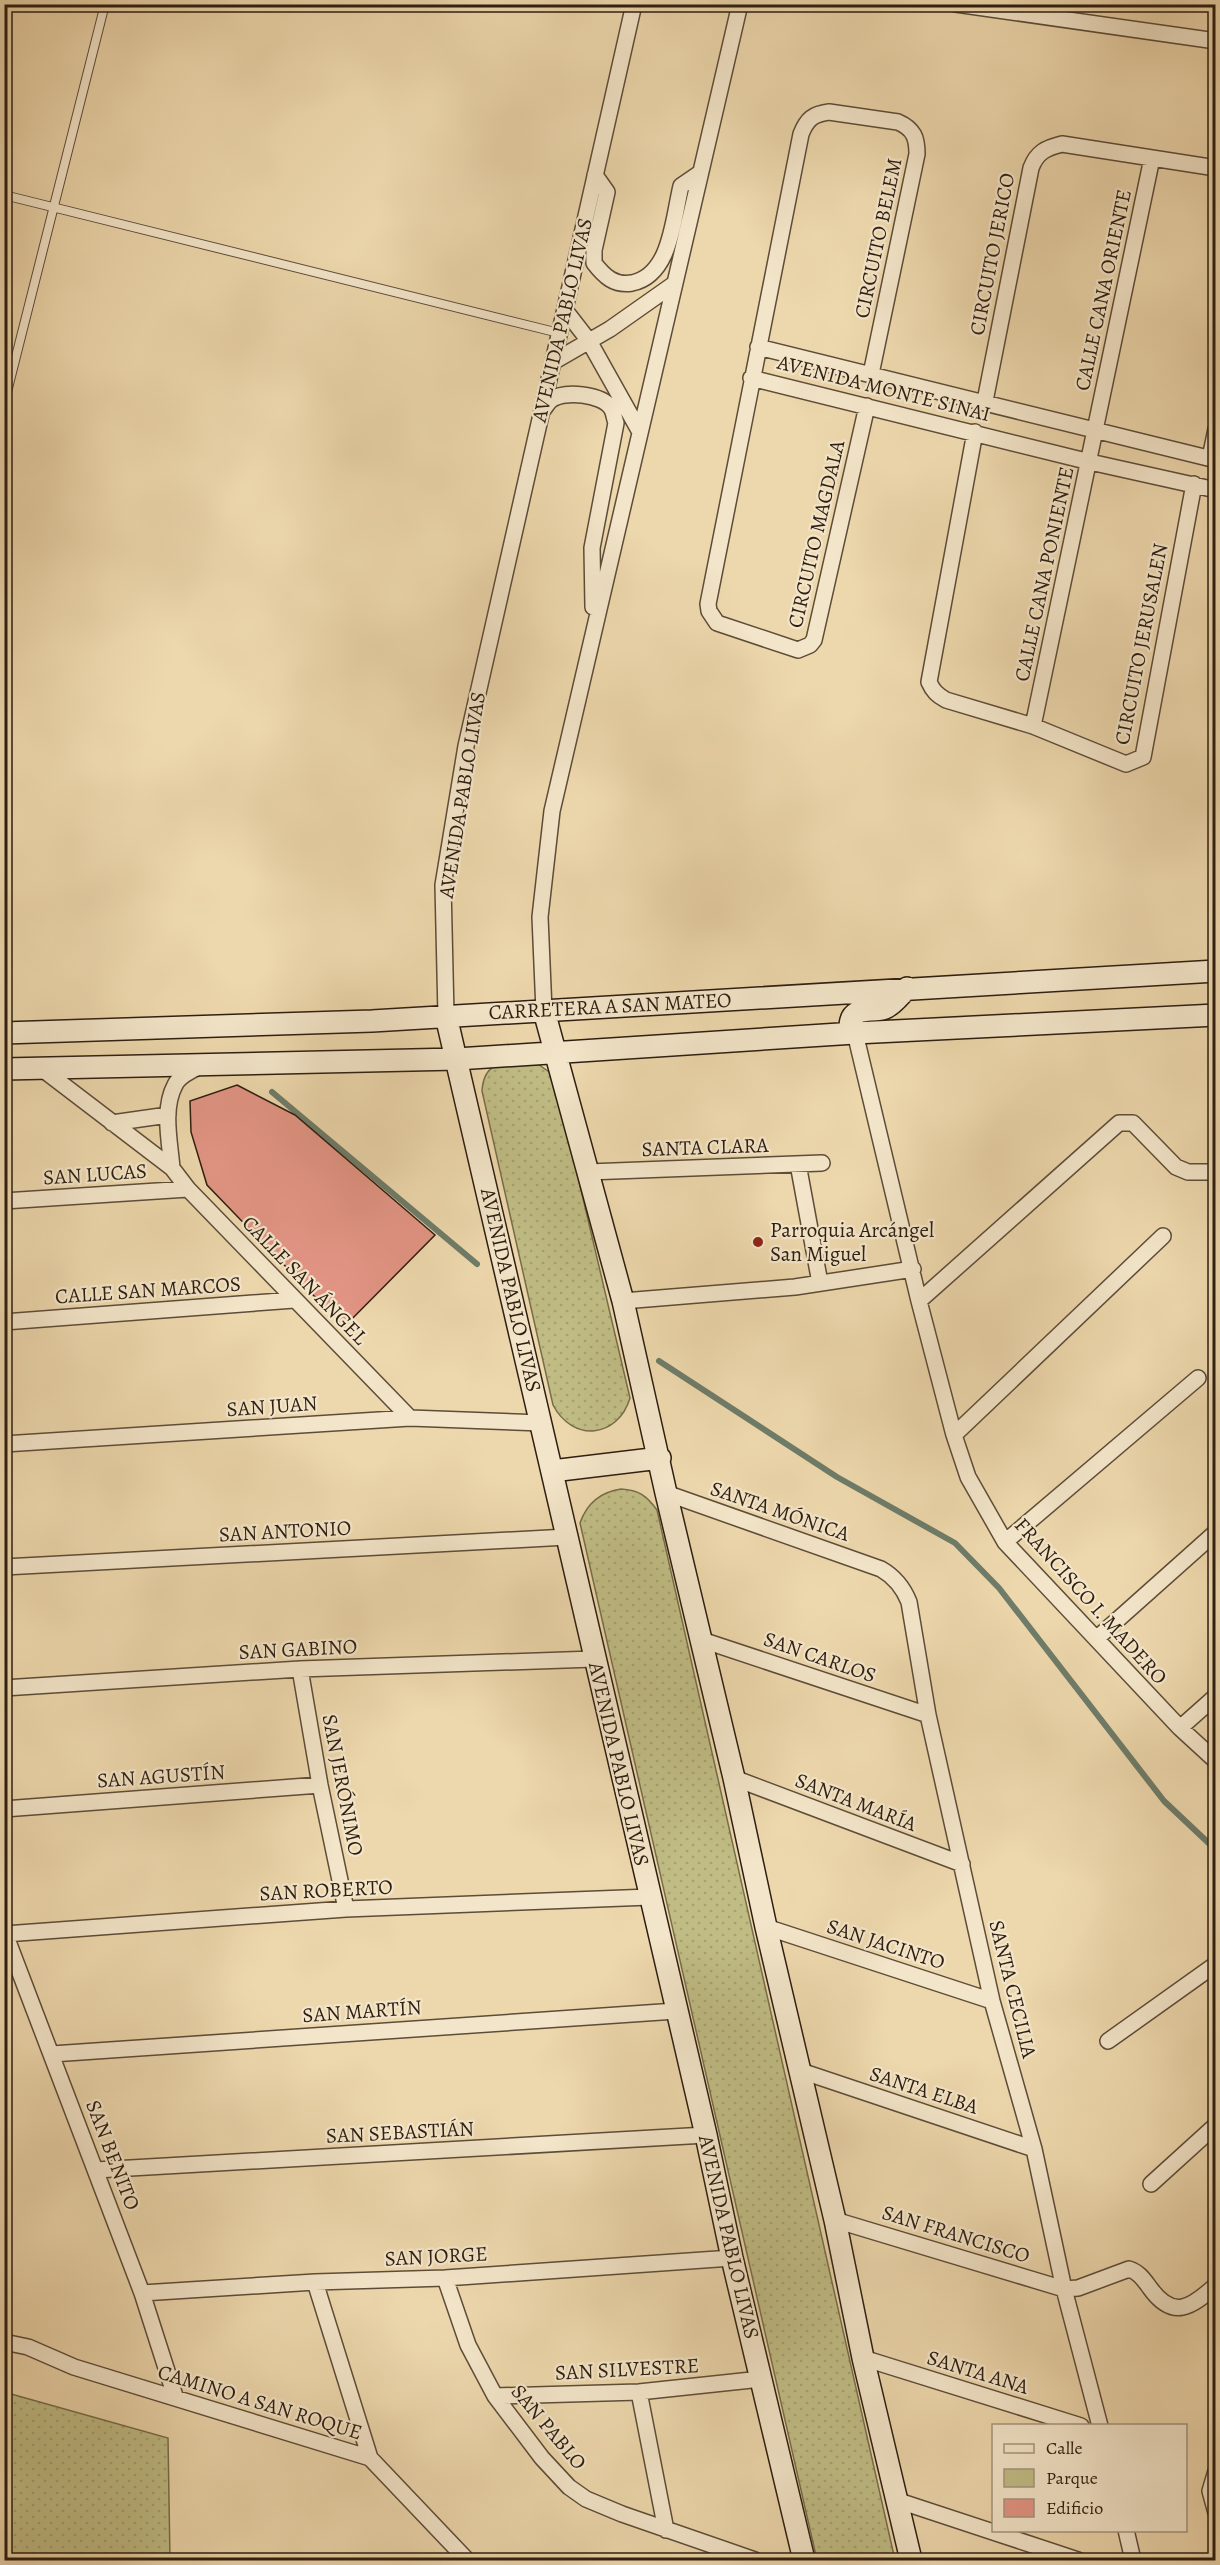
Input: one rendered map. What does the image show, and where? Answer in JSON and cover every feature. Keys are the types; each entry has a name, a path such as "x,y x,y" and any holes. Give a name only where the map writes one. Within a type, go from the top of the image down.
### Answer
{"street":[{"path":"740,4 552,811 540,917 544,1011 623,1300 911,2560"},
{"path":"956,4 1215,41"},
{"name":"AVENIDA PABLO LIVAS","path":"633,9 466,746 442,885 446,1016 706,2135 732,2258 804,2560"},
{"name":"CIRCUITO BELEM","path":"758,347 805,124 811,117 829,112 898,122 908,126 914,133 917,154 871,374"},
{"name":"CIRCUITO JERICO","path":"985,401 1034,158 1050,147 1062,144 1215,168"},
{"name":"CALLE CANA ORIENTE","path":"1095,430 1152,158"},
{"path":"595,175 607,192 594,250 594,263 609,280 629,284 644,280 654,273 663,260 681,186 700,173"},
{"path":"553,362 589,341 674,284"},
{"path":"565,310 589,341 640,432"},
{"name":"AVENIDA MONTE SINAI","path":"1213,459 985,401 758,347 751,378 1090,462 1215,490"},
{"name":"CIRCUITO MAGDALA","path":"751,378 709,611 717,623 726,627 798,650 810,645 814,640 867,406"},
{"path":"542,411 552,399 564,395 591,397 611,408 616,423 592,548 594,631"},
{"path":"1213,459 1215,429"},
{"name":"CALLE CANA PONIENTE","path":"1033,726 1095,430"},
{"name":"CIRCUITO JERUSALEN","path":"975,432 929,682 936,694 946,700 1033,726 1126,764 1143,757 1194,484"},
{"name":"CARRETERA A SAN MATEO","path":"4,1033 372,1021 1215,971"},
{"path":"855,1033 850,1026 850,1019 855,1014 886,1008 907,988"},
{"path":"1215,1000 1215,1006"},
{"name":"CARRETERA A SAN MATEO","path":"4,1070 457,1059 855,1033 1215,1015"},
{"name":"FRANCISCO I. MADERO","path":"855,1033 919,1301 954,1435 968,1477 1005,1542 1180,1728 1215,1761"},
{"path":"172,1168 168,1114 175,1084 188,1072 207,1064"},
{"name":"CALLE SAN ÁNGEL","path":"41,1068 172,1168 188,1189 410,1418"},
{"path":"112,1123 168,1114"},
{"path":"919,1301 1119,1123 1134,1123 1176,1167 1188,1172 1215,1172"},
{"name":"SANTA CLARA","path":"588,1172 822,1163"},
{"path":"798,1164 820,1283"},
{"name":"SAN LUCAS","path":"4,1201 188,1189"},
{"path":"954,1435 1163,1236"},
{"path":"623,1300 795,1287 913,1269"},
{"name":"CALLE SAN MARCOS","path":"4,1322 294,1300"},
{"path":"1005,1542 1198,1378"},
{"name":"SAN JUAN","path":"4,1444 410,1418 542,1423"},
{"path":"552,1471 660,1458"},
{"name":"SANTA MÓNICA","path":"666,1493 881,1569"},
{"path":"1096,1639 1214,1533"},
{"name":"SAN ANTONIO","path":"4,1567 567,1537"},
{"name":"SANTA CECILIA","path":"881,1569 897,1581 909,1602 928,1715 992,2001 1034,2149 1064,2289 1099,2424"},
{"name":"SAN CARLOS","path":"699,1639 928,1715"},
{"name":"SAN GABINO","path":"4,1688 300,1669 594,1659"},
{"name":"SAN JERÓNIMO","path":"300,1669 320,1785 346,1909"},
{"path":"1180,1728 1215,1696"},
{"name":"SANTA MARÍA","path":"734,1778 962,1864"},
{"name":"SAN AGUSTÍN","path":"4,1809 320,1785"},
{"name":"SAN ROBERTO","path":"5,1932 346,1909 650,1897"},
{"name":"SAN JACINTO","path":"766,1927 992,2001"},
{"name":"SAN BENITO","path":"5,1932 142,2293 174,2396"},
{"path":"1108,2041 1215,1964"},
{"name":"SAN MARTÍN","path":"52,2054 676,2011"},
{"name":"SANTA ELBA","path":"801,2071 1034,2149"},
{"path":"1151,2184 1215,2125"},
{"name":"SAN SEBASTIÁN","path":"96,2170 706,2135"},
{"name":"SAN FRANCISCO","path":"835,2220 1064,2289"},
{"name":"SAN JORGE","path":"142,2293 315,2282 445,2278 732,2258"},
{"path":"1064,2289 1078,2288 1129,2269 1141,2276 1159,2301 1179,2308 1189,2307 1199,2301 1215,2285"},
{"name":"SAN PABLO","path":"445,2278 468,2345 495,2396 542,2458 569,2487 586,2499 666,2530 755,2560"},
{"path":"315,2282 370,2458"},
{"name":"CAMINO A SAN ROQUE","path":"4,2342 28,2347 74,2367 370,2458 466,2560"},
{"name":"SANTA ANA","path":"863,2358 1075,2424"},
{"name":"SAN SILVESTRE","path":"495,2396 639,2392 761,2379"},
{"path":"639,2392 666,2530"},
{"path":"1215,2472 1210,2491 1215,2513"},
{"path":"896,2500 992,2532"},
{"path":"993,2532 1078,2560"},
{"path":"1126,2532 1133,2560"}],"lane":[{"path":"4,404 105,4"},
{"path":"4,195 559,333"}],"green space":[{"path":"535,1062 552,1074 557,1088 630,1398 616,1421 606,1428 594,1431 572,1426 553,1405 482,1091 487,1072 493,1067 507,1063"},
{"path":"621,1489 642,1495 657,1510 895,2560 817,2560 580,1523 586,1510 595,1500"},
{"path":"4,2392 168,2438 170,2560 5,2560"}],"building":[{"path":"237,1085 295,1115 435,1235 344,1327 207,1185 191,1132 190,1101"}],"waterway":[{"path":"272,1092 477,1264"},
{"path":"659,1361 837,1477 955,1543 999,1588 1164,1801 1216,1850"}],"place":[{"name":"Parroquia Arcángel San Miguel","path":"758,1242"}]}
